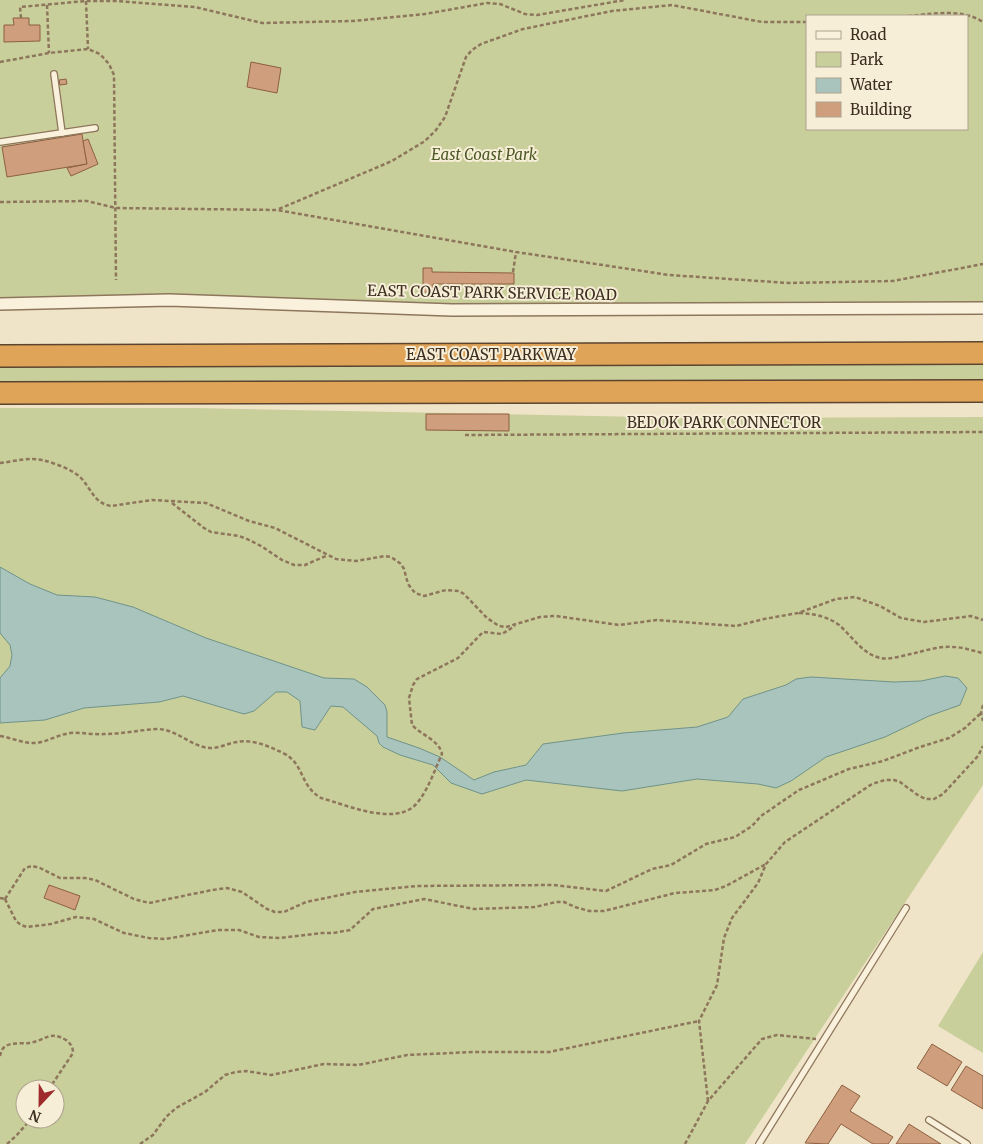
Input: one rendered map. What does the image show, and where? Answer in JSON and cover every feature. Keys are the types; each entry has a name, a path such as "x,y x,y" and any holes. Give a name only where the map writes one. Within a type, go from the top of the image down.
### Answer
{"highway":[{"name":"EAST COAST PARKWAY","path":"0,356 983,353"},
{"path":"0,393 983,391"}],"street":[{"name":"EAST COAST PARK SERVICE ROAD","path":"0,304 169,300 452,310 983,308"}],"lane":[{"path":"54,74 62,133"},
{"path":"0,142 95,128"},
{"path":"759,1144 906,908"},
{"path":"930,1120 967,1144"}],"path":[{"path":"21,18 20,7 117,0 195,7 262,23 353,20 425,14 487,3 500,4 525,14 537,15 624,0"},
{"path":"86,1 88,49"},
{"path":"47,5 49,53"},
{"path":"277,210 392,161 425,141 445,117 466,57 472,50 481,44 523,29 612,11 672,5 762,22 806,22"},
{"path":"935,15 966,15"},
{"path":"968,16 978,18 983,22"},
{"path":"0,62 49,53 88,49 100,54 109,64 114,75 116,280"},
{"path":"0,202 86,201 116,208 277,210 516,252 669,275 789,283 894,281 983,264"},
{"path":"513,272 516,252"},
{"name":"BEDOK PARK CONNECTOR","path":"465,435 983,432"},
{"path":"0,463 33,459 57,465 80,476 96,499 105,505 111,506 152,500 206,503 249,521 275,528 336,559 356,561 385,556 391,557 401,564 408,584 415,593 424,596 446,590 459,591 487,618 499,626 506,627 540,617 556,616 619,625 656,620 736,626 764,618 798,613 836,599 855,597 880,606 901,618 924,622 971,616 983,620"},
{"path":"172,502 211,532 247,539 294,565 305,565 328,555"},
{"path":"798,613 813,614 827,618 839,625 866,651 873,656 882,658 890,659 953,646 983,653"},
{"path":"0,736 21,743 38,743 70,733 101,735 159,729 175,732 199,745 209,748 220,747 243,740 255,741 294,760 300,768 307,786 321,798 381,814 394,815 407,812 418,802 442,754 441,749 437,745 412,725 409,705 413,685 423,674 458,658 483,632 502,634 516,625"},
{"path":"983,705 981,713 983,721"},
{"path":"5,899 26,868 32,866 60,878 95,880 134,900 149,903 183,895 228,888 242,892 267,909 276,912 284,912 306,902 355,892 417,886 553,885 606,891 652,868 671,865 706,844 735,837 752,826 761,816 799,790 849,769 883,762 949,738 965,728 981,713"},
{"path":"708,1101 699,1021 717,985 727,928 732,918 758,883 766,864 784,842 872,784 885,780 894,780 926,799 934,799 943,794 978,756 983,746"},
{"path":"5,899 16,921 27,927 43,926 76,917 94,919 124,933 149,938 165,939 218,930 239,930 259,937 280,938 350,930 373,909 424,899 474,909 535,907 564,902 589,911 604,911 675,893 715,890 766,864"},
{"path":"0,898 5,899"},
{"path":"140,1144 153,1135 166,1117 176,1108 204,1092 225,1075 236,1072 246,1071 271,1075 315,1066 358,1065 407,1055 473,1052 549,1052 699,1021"},
{"path":"685,1144 708,1101 762,1039 777,1035 824,1040"},
{"path":"0,1056 2,1050 8,1045 31,1043 49,1036 60,1037 68,1042 72,1047 73,1053 56,1079"},
{"path":"7,1144 22,1129"}],"green space":[{"name":"East Coast Park","path":"0,0 983,0 983,302 422,310 0,301"},
{"path":"983,363 983,380 0,383 0,366"},
{"path":"0,408 195,408 692,418 983,417 983,785 745,1144 0,1144"},
{"path":"983,952 983,1053 938,1026"}],"water":[{"path":"0,567 30,584 57,595 95,597 133,607 206,638 324,678 354,679 367,687 385,705 387,712 387,737 440,757 474,780 494,772 526,765 543,744 623,733 697,727 728,717 743,699 786,685 796,679 811,677 894,682 921,681 945,676 958,678 967,688 960,705 929,716 885,737 826,757 791,781 776,788 758,784 697,779 622,791 526,780 482,794 451,783 433,765 400,755 383,747 379,743 377,736 343,707 331,706 315,730 302,727 300,701 287,692 276,692 254,711 244,714 183,696 159,702 84,708 45,720 0,723 0,678 10,666 12,655 10,645 0,633"}],"building":[{"path":"13,18 29,18 29,25 40,25 40,41 4,42 4,25 14,25"},
{"path":"251,62 281,68 277,93 247,87"},
{"path":"66,79 67,84 60,85 59,80"},
{"path":"82,134 87,164 7,177 2,147"},
{"path":"88,139 98,164 71,176 67,168 87,164 83,141"},
{"path":"423,268 432,268 432,272 514,273 514,284 433,284 433,292 423,292"},
{"path":"426,414 509,414 509,431 426,430"},
{"path":"49,885 80,896 75,910 44,898"},
{"path":"932,1044 962,1062 947,1086 917,1068"},
{"path":"966,1066 983,1076 983,1109 951,1090"},
{"path":"842,1085 860,1096 850,1111 893,1137 888,1144 873,1144 841,1124 828,1144 805,1143"},
{"path":"909,1124 941,1144 896,1144"}]}
